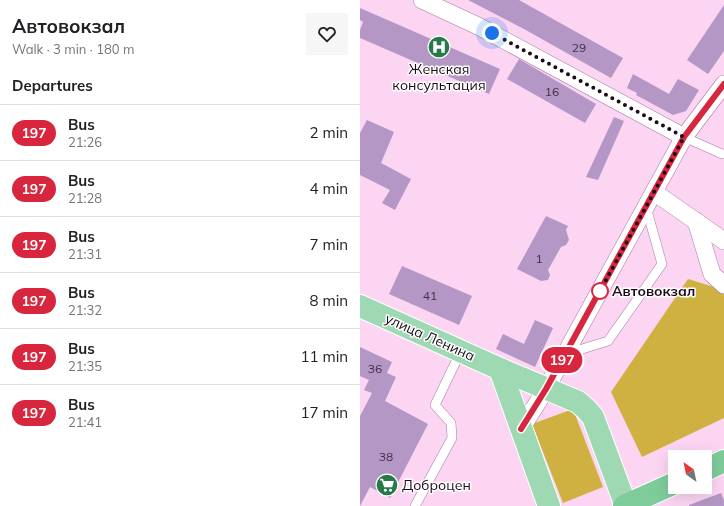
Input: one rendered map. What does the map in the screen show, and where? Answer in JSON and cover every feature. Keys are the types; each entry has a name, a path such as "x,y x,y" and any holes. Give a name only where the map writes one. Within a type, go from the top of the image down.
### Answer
{"highway":[{"path":"712,467 724,461"},
{"path":"625,506 668,486"}],"main road":[{"name":"улица Ленина","path":"360,306 500,369 578,402 593,417 625,506"},
{"path":"500,369 549,506"}],"street":[{"path":"422,0 478,26 684,137"},
{"path":"521,429 546,389 684,137 724,84"},
{"path":"654,192 724,241"},
{"path":"696,221 712,274 724,285"}],"lane":[{"path":"684,137 724,154"},
{"path":"565,354 608,341 662,264 646,207"},
{"path":"415,506 452,438 451,423 435,405 461,351"}],"shaded area":[{"path":"688,279 724,290 724,418 642,457 611,392"},
{"path":"573,409 603,487 563,503 532,424"}],"building":[{"path":"468,0 519,0 623,58 611,78 524,29"},
{"path":"724,5 724,51 708,74 687,60"},
{"path":"360,8 500,69 489,94 360,38 360,30 363,22 360,20"},
{"path":"519,59 596,104 585,123 507,79"},
{"path":"633,74 669,94 678,79 699,90 686,111 673,115 636,95 637,93 627,88"},
{"path":"614,117 624,121 598,180 586,177"},
{"path":"367,120 394,132 381,163 411,179 395,210 382,203 390,190 360,175 360,133"},
{"path":"546,216 568,226 566,230 569,240 566,245 561,247 548,270 550,275 548,280 541,281 517,269"},
{"path":"402,266 472,296 459,325 389,294"},
{"path":"535,320 553,328 535,367 496,349 503,334 524,344"},
{"path":"360,347 392,362 387,373 396,377 385,401 428,424 390,498 370,487 360,506 360,416 372,393 364,390 369,380 360,376"},
{"path":"721,493 724,500 724,506 689,506 689,505"}],"bus line":[{"name":"197","path":"521,429 546,389 684,137 724,84"}],"place":[{"name":"Женская консультация","path":"439,47"},
{"name":"Автовокзал","path":"600,291"},
{"name":"Доброцен","path":"387,485"}],"route":[{"path":"492,33 684,137 600,291"}]}
